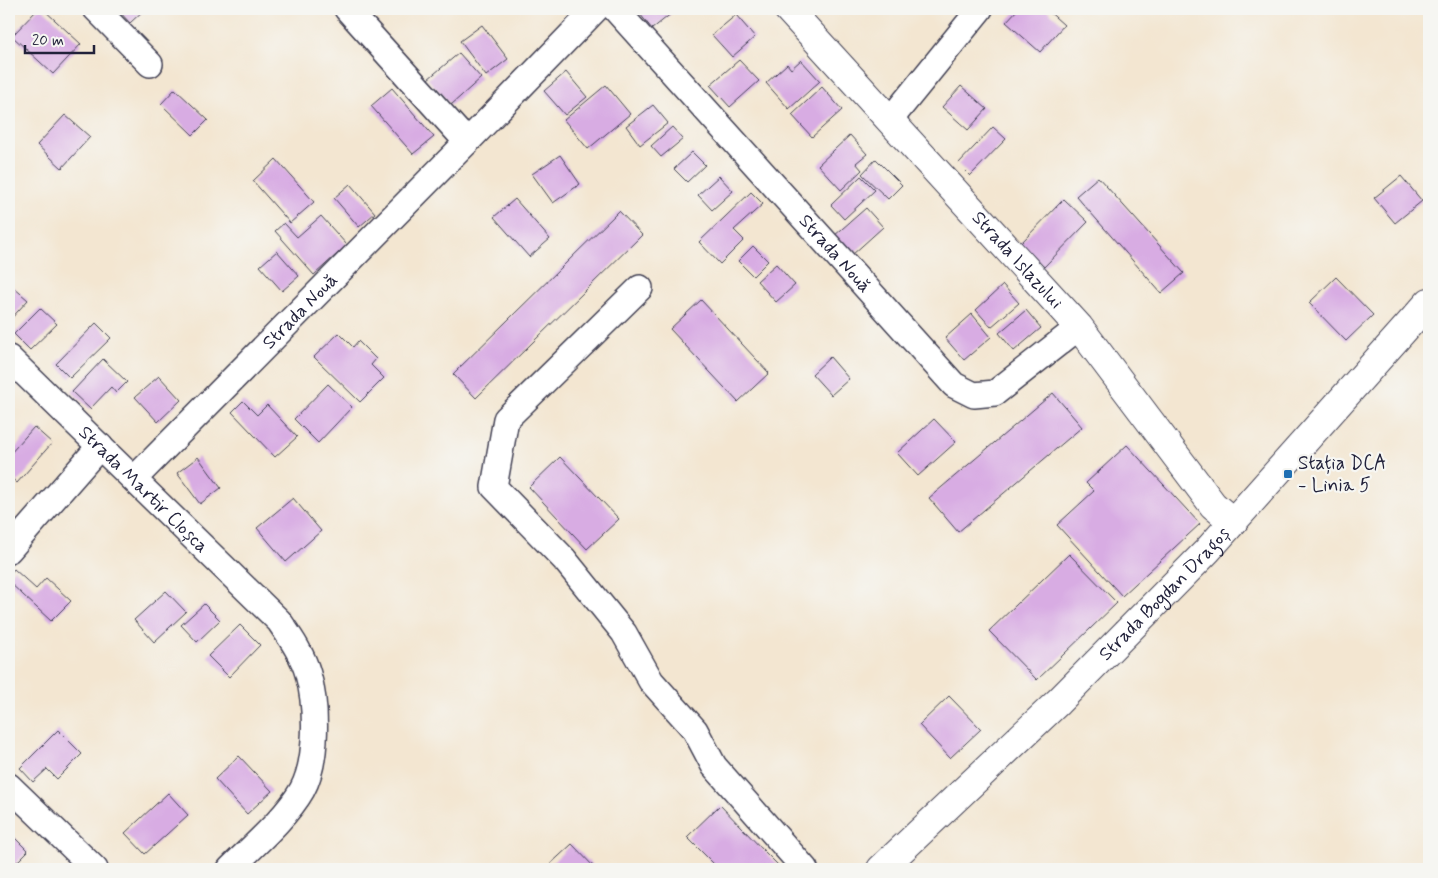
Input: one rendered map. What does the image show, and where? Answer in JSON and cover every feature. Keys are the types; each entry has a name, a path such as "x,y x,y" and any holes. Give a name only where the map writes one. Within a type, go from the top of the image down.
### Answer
{"main road":[{"name":"Strada Islazului","path":"788,9 1079,327 1213,505 1233,522"},
{"name":"Strada Bogdan Dragoș","path":"881,869 1058,702 1233,522 1429,302"}],"street":[{"path":"96,9 150,64"},
{"path":"347,9 467,142"},
{"name":"Strada Nouă","path":"134,479 596,9"},
{"name":"Strada Nouă","path":"615,9 954,385 974,395 995,394 1079,327"},
{"path":"890,120 980,9"},
{"path":"640,288 506,419 494,487 564,559 624,633 651,681 695,730 714,766 805,869"},
{"name":"Strada Martir Cloșca","path":"9,358 279,620 296,647 308,673 313,702 314,729 310,771 302,789 290,808 230,869"},
{"path":"9,550 100,446"},
{"path":"9,786 95,869"}],"building":[{"path":"38,9 43,9 81,44 53,74 12,36"},
{"path":"117,9 145,9 130,23"},
{"path":"647,9 677,9 652,29 640,14"},
{"path":"1018,9 1046,9 1064,25 1040,52 1006,22"},
{"path":"736,15 755,37 732,57 712,35"},
{"path":"482,25 508,59 486,76 460,41"},
{"path":"459,53 481,78 451,105 428,79"},
{"path":"739,60 759,81 730,107 710,85"},
{"path":"801,60 820,81 789,109 766,83 787,64 791,69"},
{"path":"566,72 587,97 565,115 544,91"},
{"path":"606,85 630,114 588,149 564,120"},
{"path":"961,86 987,109 968,130 942,107"},
{"path":"822,87 842,110 812,137 792,115"},
{"path":"392,88 434,137 413,154 371,106"},
{"path":"175,89 208,120 193,135 161,104"},
{"path":"653,105 668,123 640,145 626,126"},
{"path":"65,115 90,137 62,168 37,145"},
{"path":"672,127 683,139 661,157 651,146"},
{"path":"993,127 1006,139 970,176 958,164"},
{"path":"850,135 867,154 856,163 862,170 841,190 818,165"},
{"path":"692,152 705,165 687,182 674,169"},
{"path":"560,155 580,184 553,203 532,174"},
{"path":"276,159 314,202 290,223 253,181"},
{"path":"876,159 902,185 888,199 862,174"},
{"path":"719,176 733,191 712,210 698,195"},
{"path":"861,176 875,190 844,219 831,205"},
{"path":"1401,176 1422,201 1395,223 1374,198"},
{"path":"1098,177 1184,273 1161,293 1076,196"},
{"path":"350,184 375,213 359,227 334,198"},
{"path":"751,192 763,204 734,230 744,240 720,264 699,242"},
{"path":"515,199 550,239 529,257 494,217"},
{"path":"1064,199 1088,222 1044,267 1020,244"},
{"path":"866,208 883,227 852,255 834,236"},
{"path":"619,211 642,235 476,398 453,374"},
{"path":"321,216 347,245 314,275 275,231 284,223 297,237"},
{"path":"753,246 768,261 753,276 738,261"},
{"path":"277,251 299,276 282,291 260,266"},
{"path":"776,264 795,285 776,302 757,281"},
{"path":"1336,277 1373,315 1346,341 1309,303"},
{"path":"1003,285 1019,303 991,327 976,310"},
{"path":"13,287 28,300 9,321 9,291"},
{"path":"701,300 769,373 738,402 670,329"},
{"path":"40,308 57,324 30,350 14,334"},
{"path":"1026,310 1041,328 1014,351 999,333"},
{"path":"972,314 991,337 964,360 945,338"},
{"path":"96,323 111,338 70,378 56,364"},
{"path":"339,333 353,347 358,341 376,359 371,365 384,378 360,402 314,357"},
{"path":"830,357 849,379 831,395 812,374"},
{"path":"103,359 127,382 116,393 111,387 90,409 72,392"},
{"path":"159,376 181,400 158,422 135,397"},
{"path":"328,384 352,407 318,443 294,419"},
{"path":"1053,393 1082,427 958,532 929,498"},
{"path":"243,401 257,415 267,405 297,437 275,457 232,412"},
{"path":"934,419 956,442 918,476 897,453"},
{"path":"34,427 52,443 17,483 9,476 9,455"},
{"path":"1127,445 1200,524 1122,596 1057,525 1094,491 1086,483"},
{"path":"198,457 221,488 200,504 177,473"},
{"path":"560,457 619,519 587,549 529,487"},
{"path":"293,498 321,531 286,562 257,528"},
{"path":"1069,554 1117,603 1037,680 989,631"},
{"path":"14,569 36,589 46,578 71,601 51,621 9,582 9,575"},
{"path":"166,591 186,612 154,642 134,620"},
{"path":"204,604 220,620 197,642 181,625"},
{"path":"240,625 260,645 229,677 208,656"},
{"path":"949,696 981,729 950,758 919,725"},
{"path":"58,730 82,754 57,779 47,769 33,782 20,768"},
{"path":"239,756 272,791 247,814 215,779"},
{"path":"168,793 188,815 145,854 125,833"},
{"path":"720,805 782,869 719,869 687,837"},
{"path":"9,832 28,851 10,869 9,869"},
{"path":"572,844 596,869 545,869"}],"place":[{"name":"Stația DCA - Linia 5","path":"1288,474"}]}
